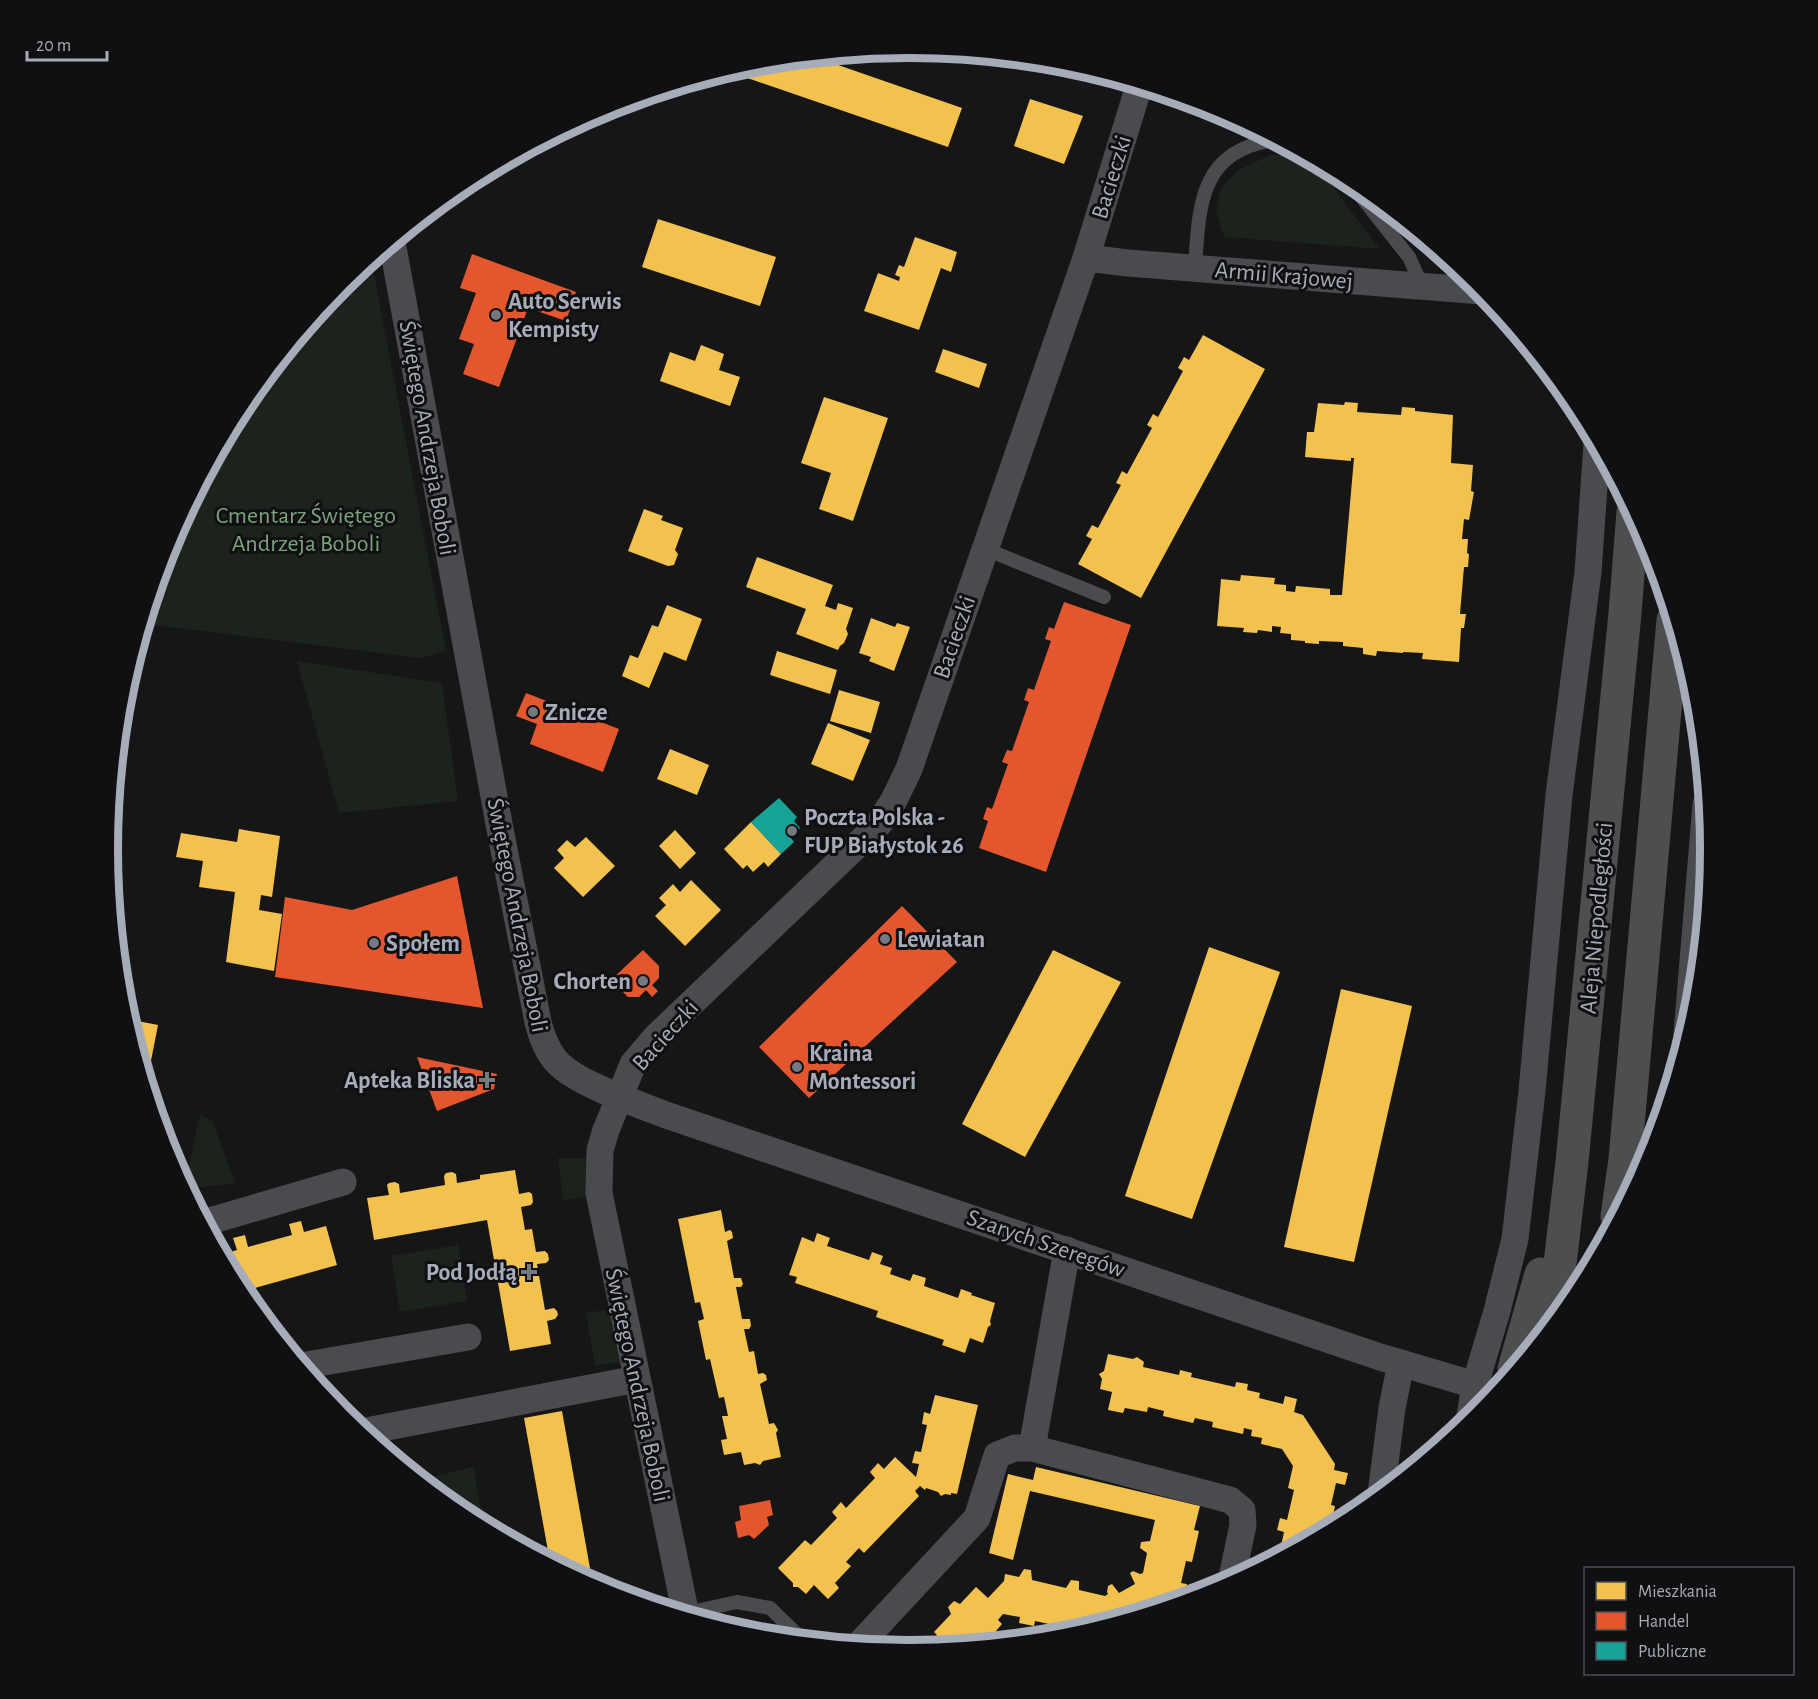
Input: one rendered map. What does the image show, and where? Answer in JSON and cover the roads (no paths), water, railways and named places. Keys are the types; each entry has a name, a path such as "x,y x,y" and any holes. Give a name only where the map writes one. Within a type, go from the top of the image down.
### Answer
{"main road":[{"name":"Aleja Niepodległości","path":"1554,1307 1572,1162 1632,529"},
{"name":"Aleja Niepodległości","path":"1620,1195 1671,639"},
{"path":"1625,1159 1626,1183"},
{"path":"1518,1354 1572,1162"}],"street":[{"name":"Bacieczki","path":"620,1097 633,1064 656,1037 878,825 894,800 909,769 1086,258 1137,92"},
{"name":"Świętego Andrzeja Boboli","path":"393,250 538,1022 545,1045 558,1063 572,1075 620,1097 600,1150 599,1193 685,1608"},
{"name":"Armii Krajowej","path":"1086,258 1468,290"},
{"path":"1472,1405 1475,1384 1515,1239 1533,1079 1559,795 1588,572 1596,458"},
{"name":"Szarych Szeregów","path":"620,1097 666,1115 1401,1363 1475,1384"},
{"path":"211,1221 344,1182"},
{"path":"1032,1448 1066,1250"},
{"path":"309,1365 468,1337"},
{"path":"1382,1483 1392,1408 1401,1363"},
{"path":"372,1430 637,1379"},
{"path":"865,1639 977,1518 997,1455 1015,1448 1032,1448 1230,1500 1242,1510 1243,1525 1233,1570"}],"lane":[{"path":"1195,268 1202,199 1214,170 1236,152 1262,142"},
{"path":"1369,207 1409,257 1422,286"},
{"path":"985,549 1104,597"},
{"path":"696,1612 737,1602 770,1608 795,1632"}],"place":[{"name":"Auto Serwis Kempisty","path":"496,315"},
{"name":"Znicze","path":"533,712"},
{"name":"Poczta Polska - FUP Białystok 26","path":"792,831"},
{"name":"Lewiatan","path":"885,939"},
{"name":"Społem","path":"374,943"},
{"name":"Chorten","path":"643,981"},
{"name":"Kraina Montessori","path":"797,1067"},
{"name":"Apteka Bliska","path":"487,1080"},
{"name":"Pod Jodłą","path":"529,1272"}],"park label":[{"name":"Cmentarz Świętego Andrzeja Boboli","path":"306,529"}]}
